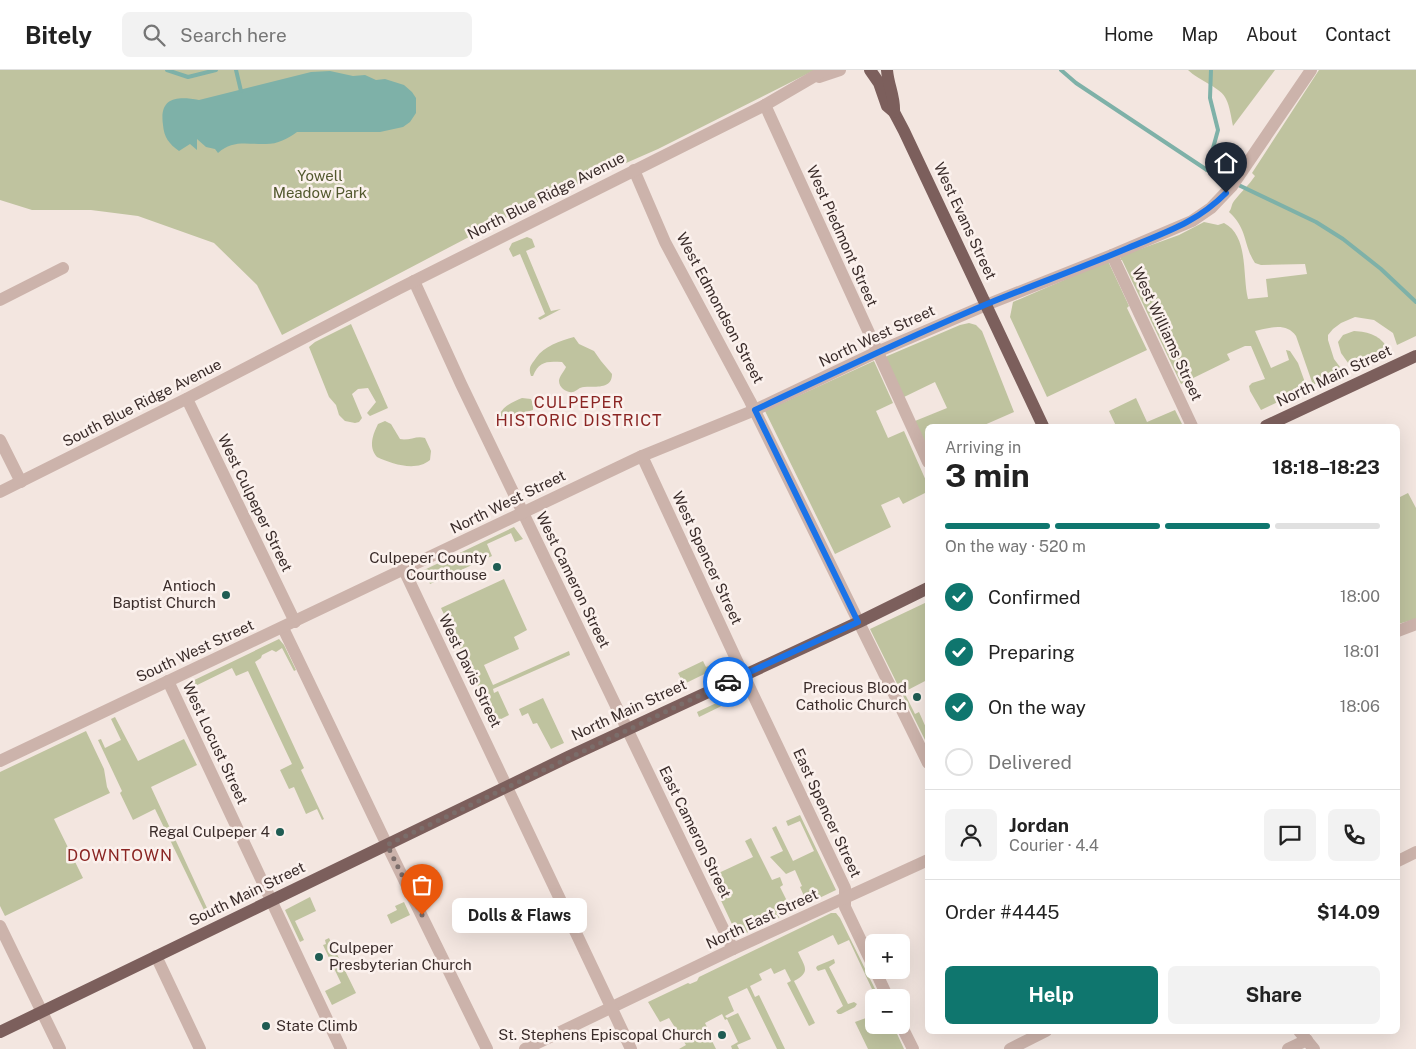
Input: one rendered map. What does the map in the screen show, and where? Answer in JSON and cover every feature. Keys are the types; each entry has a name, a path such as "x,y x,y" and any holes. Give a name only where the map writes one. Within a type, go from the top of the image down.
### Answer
{"main road":[{"name":"West Evans Street","path":"870,70 879,84 887,106 894,112 1042,424"},
{"name":"West Evans Street","path":"887,70 894,112"},
{"name":"North Main Street","path":"1270,424 1416,356"},
{"name":"North Main Street","path":"508,786 925,589"},
{"name":"South Main Street","path":"0,1032 508,786"}],"street":[{"name":"North Blue Ridge Avenue","path":"297,340 765,105 825,70"},
{"name":"North Blue Ridge Avenue","path":"810,80 840,70"},
{"name":"North West Street","path":"404,570 642,456 755,410 877,352 986,304 1112,255 1192,221 1212,208 1245,169 1311,70"},
{"name":"West Piedmont Street","path":"765,105 925,456"},
{"name":"West Edmondson Street","path":"634,170 666,242 755,410 925,757"},
{"name":"West Williams Street","path":"1112,255 1191,424"},
{"path":"0,300 63,268"},
{"name":"West Cameron Street","path":"414,280 522,512 627,730"},
{"name":"South Blue Ridge Avenue","path":"0,492 187,399 297,340"},
{"name":"West Culpeper Street","path":"187,399 295,622"},
{"path":"0,440 21,482"},
{"name":"West Spencer Street","path":"642,456 743,674"},
{"name":"South West Street","path":"0,761 404,570"},
{"name":"West Davis Street","path":"404,570 631,1049"},
{"path":"1400,630 1416,624"},
{"path":"283,628 487,1049"},
{"name":"East Spencer Street","path":"743,674 845,888 845,906 865,949"},
{"name":"West Locust Street","path":"168,681 341,1049"},
{"name":"East Cameron Street","path":"627,730 734,950"},
{"path":"1400,857 1416,852"},
{"name":"North East Street","path":"525,1049 611,1007 925,861"},
{"path":"0,926 60,1049"},
{"path":"156,956 200,1049"},
{"path":"906,1034 914,1049"},
{"path":"1010,1049 1040,1034"},
{"path":"1288,1049 1307,1040"}],"green space":[{"name":"Yowell Meadow Park","path":"0,70 815,70 658,149 528,206 282,335 257,285 214,243 138,216 91,210 32,210 0,200"},
{"path":"1188,70 1275,70 1233,126 1224,95"},
{"path":"1319,70 1416,70 1416,336 1397,345 1393,333 1374,320 1355,317 1341,323 1328,335 1328,340 1334,359 1343,371 1313,385 1296,336 1292,332 1283,327 1255,331 1271,368 1289,360 1286,350 1290,351 1298,363 1307,388 1261,410 1249,386 1252,383 1265,379 1251,346 1245,346 1227,354 1230,360 1181,384 1122,260 1120,260 1121,256 1179,235 1204,222 1218,225 1224,223 1232,229 1241,246 1248,299 1268,297 1266,279 1307,274 1305,264 1261,265 1255,263 1239,225 1229,212 1234,201 1255,176 1252,173"},
{"path":"527,237 532,239 535,247 526,251 551,311 561,309 540,320 538,318 545,314 520,254 513,257 509,249 512,243"},
{"path":"1108,261 1147,350 1047,397 1010,317 1013,302"},
{"path":"969,323 976,325 982,331 1014,412 987,424 925,424 925,443 915,421 947,408 935,382 904,397 885,357 960,325"},
{"path":"351,324 388,408 370,416 367,413 376,402 368,388 358,389 352,394 362,418 359,422 355,423 345,421 339,415 336,405 329,397 309,347 315,342"},
{"path":"1354,331 1365,332 1378,337 1388,349 1351,367 1341,353 1338,342 1343,335"},
{"path":"574,337 579,344 594,351 612,374 609,383 602,386 582,387 573,392 566,391 560,386 559,381 566,367 562,362 544,363 531,376 530,366 543,350 553,344"},
{"path":"874,361 893,403 876,411 888,438 904,431 925,478 925,493 903,504 899,497 881,505 891,527 835,554 765,411"},
{"path":"522,398 531,399 533,410 501,420 499,415 503,409"},
{"path":"1136,398 1147,422 1175,410 1182,424 1115,424 1109,411"},
{"path":"385,421 391,424 400,439 425,438 431,451 430,460 418,466 404,466 377,457 372,445 373,436 378,424"},
{"path":"1408,493 1416,508 1416,619 1400,623 1400,497"},
{"path":"514,527 523,539 515,542 511,533 487,544 492,556 430,584 424,570"},
{"path":"504,579 527,630 514,637 519,649 484,665 493,685 569,651 570,655 493,689 494,693 498,691 509,715 495,722 441,608"},
{"path":"925,603 925,681 904,692 915,714 919,712 925,726 925,740 870,629"},
{"path":"279,639 296,670 294,671 282,648 276,652 272,650 262,655 255,662 304,768 301,770 324,819 322,820 317,809 306,814 294,787 289,789 280,770 292,764 248,671 236,676 232,668 187,690 190,697 188,700 182,687"},
{"path":"725,658 727,663 684,684 678,673 703,661 706,667"},
{"path":"740,692 742,696 699,717 697,712"},
{"path":"543,698 564,743 551,749 537,723 533,724 528,713 522,716 519,709"},
{"path":"115,717 138,761 184,739 197,765 151,787 207,908 204,910 155,809 133,820 120,793 122,791 98,740 101,739 105,748 121,740 111,719"},
{"path":"86,731 104,769 110,793 54,819 83,878 5,916 0,906 0,772"},
{"path":"800,815 836,890 738,937 710,877 753,857 745,841 751,838 772,880 780,877 783,885 780,887 788,903 804,896 795,870 786,874 770,857 783,851 772,828 776,826 793,861 814,851 800,821 788,826 786,821"},
{"path":"310,897 316,911 295,921 304,940 300,942 285,910"},
{"path":"404,902 410,915 391,924 387,915 397,910 395,906"},
{"path":"831,913 836,913 840,918 865,969 865,974 849,940 838,945 833,935 798,952 805,972 794,981 815,1023 809,1026 787,983 791,981 785,969 774,974 771,968 759,974 762,980 750,986 755,997 759,995 785,1049 777,1049 747,988 728,997 734,1011 725,1016 727,1018 738,1013 751,1039 737,1045 739,1049 732,1049 731,1046 738,1042 727,1019 725,1020 722,1014 705,1023 716,1049 679,1049 686,1045 669,1018 660,1022 648,1002 688,983 697,981 699,977"},
{"path":"329,938 356,993 332,1005 325,991 341,983 323,945 326,944 325,940"},
{"path":"834,959 835,963 829,967 848,1004 854,1002 857,1004 841,1014 838,1014 836,1011 843,1006 825,969 818,971 816,968"},
{"path":"867,979 870,979 875,989 872,989"},
{"path":"865,1018 865,1034 897,1034 904,1049 868,1049 855,1022"}],"water":[{"path":"330,71 353,76 365,75 376,80 385,79 404,85 416,98 416,113 410,122 403,127 380,132 297,132 285,139 268,144 234,144 218,153 215,149 206,147 197,139 197,150 190,144 179,151 166,137 162,116 167,104 171,101 184,98 199,100 311,72"}],"waterway":[{"path":"167,70 188,77 216,70"},
{"path":"236,70 241,91"},
{"path":"1061,70 1076,83 1207,170 1316,222 1343,239 1381,269 1416,302"},
{"path":"1207,170 1218,130 1210,98 1211,70"}],"way so far":[{"path":"422,915 387,845 728,682"}],"place":[{"name":"Culpeper County Courthouse","path":"497,567"},
{"name":"Antioch Baptist Church","path":"226,595"},
{"name":"Precious Blood Catholic Church","path":"917,697"},
{"name":"Regal Culpeper 4","path":"280,832"},
{"name":"Dolls & Flaws","path":"422,915"},
{"name":"Culpeper Presbyterian Church","path":"319,957"},
{"name":"State Climb","path":"266,1026"},
{"name":"St. Stephens Episcopal Church","path":"722,1035"}],"district":[{"name":"CULPEPER HISTORIC DISTRICT","path":"579,411"},
{"name":"DOWNTOWN","path":"120,855"}],"route":[{"path":"728,682 858,622 755,410 877,352 972,310 1112,255 1192,221 1212,208 1226,193"}]}
